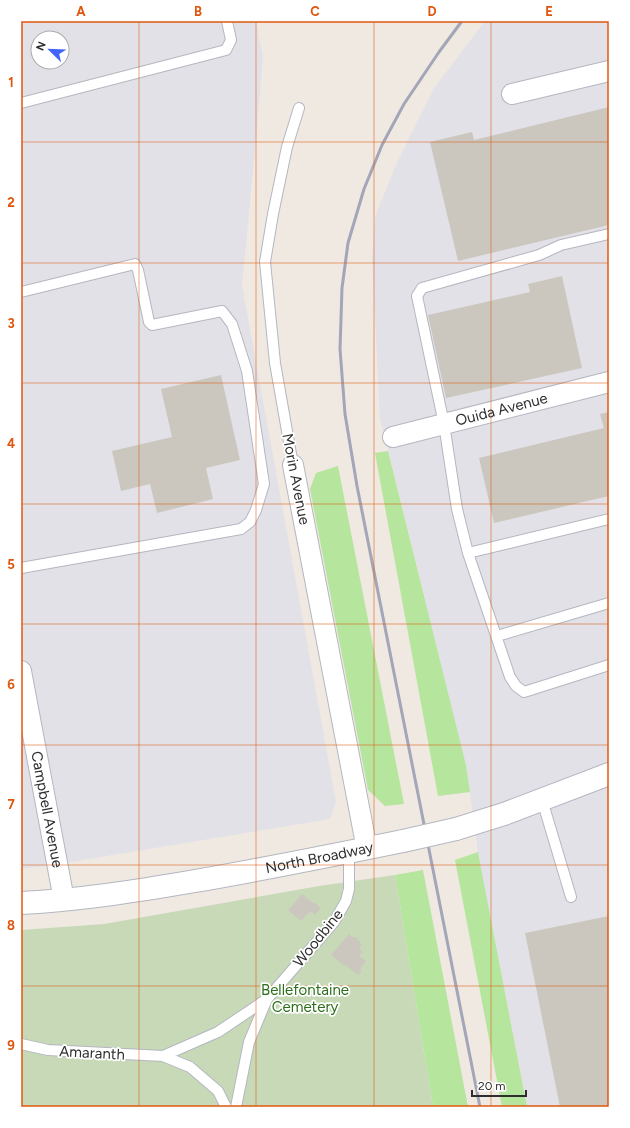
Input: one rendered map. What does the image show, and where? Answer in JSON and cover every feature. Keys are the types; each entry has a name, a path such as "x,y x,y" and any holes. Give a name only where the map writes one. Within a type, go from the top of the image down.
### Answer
{"main road":[{"name":"North Broadway","path":"21,904 64,900 171,885 282,866 403,842 456,829 504,814 609,774"}],"street":[{"path":"512,94 609,71"},
{"name":"Ouida Avenue","path":"393,437 609,382"},
{"name":"Morin Avenue","path":"292,464 358,850"},
{"name":"Campbell Avenue","path":"21,671 64,900"}],"lane":[{"path":"21,103 226,50 231,40 227,21"},
{"name":"Morin Avenue","path":"292,464 275,363 265,262 284,162 299,108"},
{"path":"609,234 561,245 539,255 422,288 417,296 444,424 457,509 468,553 510,678 516,686 524,692 609,666"},
{"path":"21,292 135,264 138,270 149,322 152,325 222,311 232,324 247,371 264,484 256,510 250,522 241,530 21,568"},
{"path":"468,553 609,519"},
{"path":"497,636 609,603"},
{"path":"542,800 571,897"},
{"name":"Woodbine","path":"236,1107 249,1042 267,999 341,912 350,889 358,850"},
{"name":"Amaranth","path":"163,1056 218,1032 267,999"},
{"name":"Amaranth","path":"21,1044 48,1050 163,1056 190,1067 218,1091 226,1107"}],"shaded area":[{"path":"21,21 256,21 263,58 242,285 336,802 330,819 21,869"},
{"path":"485,21 609,21 609,1107 527,1107 478,852 466,765 380,418 372,261 375,217 396,165 434,88"}],"green space":[{"path":"388,451 466,765 470,792 438,796 375,453"},
{"path":"338,466 404,804 385,806 368,790 310,489 316,473"},
{"path":"478,852 527,1107 502,1107 455,860"},
{"path":"423,870 468,1107 433,1107 395,875"},
{"name":"Bellefontaine Cemetery","path":"395,875 433,1107 21,1107 21,930 104,924 319,886"}],"building":[{"path":"609,107 609,225 458,261 430,142 472,132 474,140"},
{"path":"562,276 582,368 446,398 428,315 530,292 528,284"},
{"path":"221,375 240,460 206,468 213,499 157,513 150,484 121,491 112,451 172,437 161,389"},
{"path":"609,412 609,496 494,523 479,458 604,428 600,414"},
{"path":"302,894 321,908 315,915 310,911 301,921 288,910"},
{"path":"609,916 609,1107 560,1107 525,933"},
{"path":"349,934 359,940 362,945 359,949 362,952 359,956 366,961 360,969 362,971 358,975 331,955"}],"railway":[{"path":"462,21 404,104 382,145 364,189 348,243 342,288 340,349 345,414 357,486 480,1107"}]}
